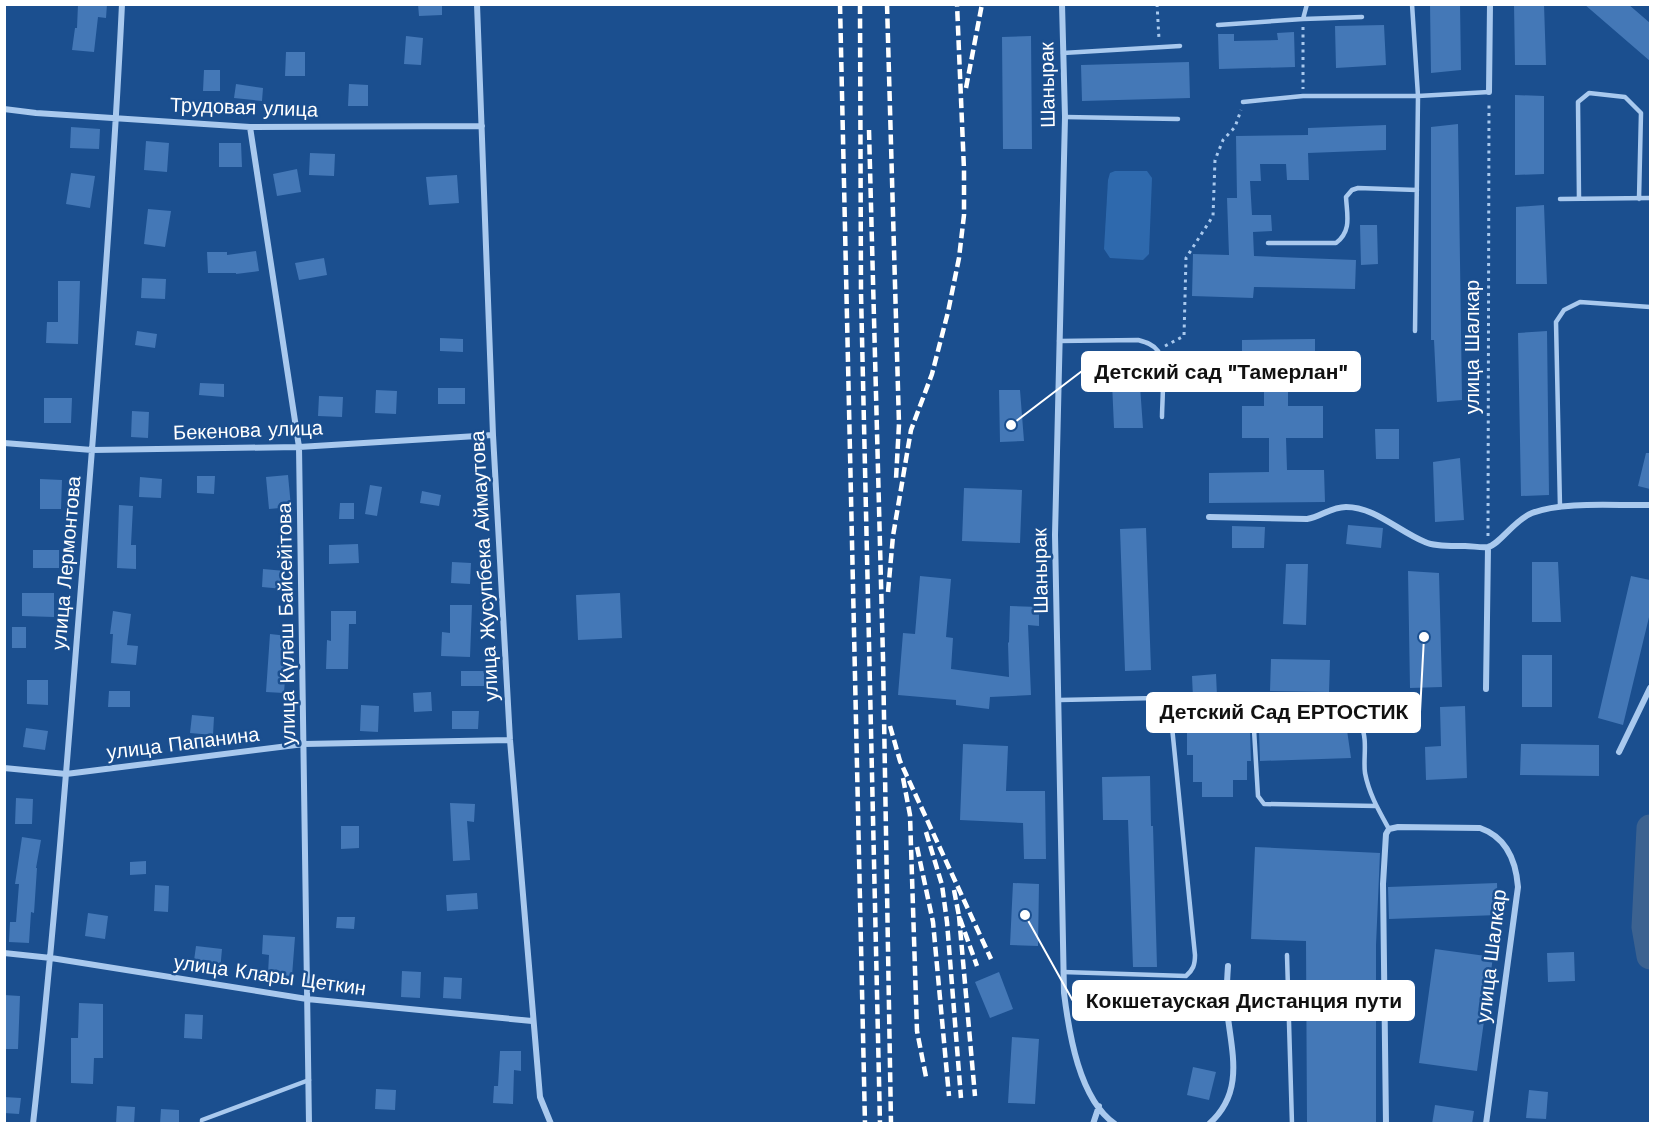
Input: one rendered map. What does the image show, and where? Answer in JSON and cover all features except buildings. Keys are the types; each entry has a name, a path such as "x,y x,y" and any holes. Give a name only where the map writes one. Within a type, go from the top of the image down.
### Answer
{"street":[{"name":"улица Лермонтова","path":"33,1124 51,958 92,450 117,118 122,4"},
{"name":"улица Жусупбека Аймаутова","path":"477,4 493,435 510,740 540,1097 551,1124"},
{"name":"Шанырак","path":"1062,4 1065,117 1055,536 1063,972 1073,1047 1081,1070 1099,1106 1114,1124"},
{"path":"1489,92 1490,4"},
{"name":"Трудовая улица","path":"4,109 250,127 482,126"},
{"name":"улица Күләш Байсейітова","path":"250,127 299,447 309,1124"},
{"name":"Бекенова улица","path":"4,444 92,450 299,447 493,435"},
{"path":"1209,517 1307,519 1314,518 1331,508 1347,507 1365,510 1427,543 1488,547 1516,521 1560,507 1650,505"},
{"path":"1486,689 1488,547"},
{"path":"1619,752 1650,688"},
{"name":"улица Папанина","path":"4,768 66,774 304,744 510,740"},
{"name":"улица Шалкар","path":"1389,829 1398,827 1480,828 1492,832 1502,841 1511,855 1517,872 1518,887 1486,1124"},
{"path":"1386,1124 1383,884 1386,834 1389,829"},
{"name":"улица Клары Цеткин","path":"4,953 51,958 307,999 532,1022"},
{"path":"1209,1124 1224,1107 1232,1080 1233,1050 1227,1011 1228,966"},
{"path":"1093,1124 1099,1106"}],"lane":[{"path":"1303,19 1307,4"},
{"path":"1412,4 1418,96 1415,331"},
{"path":"1218,25 1362,17"},
{"path":"1063,53 1180,46"},
{"path":"1243,102 1303,96 1418,96 1489,92"},
{"path":"1579,199 1578,102 1589,93 1625,97 1641,113 1639,199"},
{"path":"1065,117 1178,119"},
{"path":"1268,243 1336,243 1347,231 1346,197 1352,190 1358,188 1417,190"},
{"path":"1560,199 1650,198"},
{"path":"1560,507 1556,322 1564,310 1580,302 1650,307"},
{"path":"1059,341 1138,340 1149,343 1157,349 1161,358 1162,417"},
{"path":"1059,700 1158,699 1167,703 1172,713 1195,963 1192,971 1186,976 1063,972"},
{"path":"1172,713 1342,712 1350,715 1361,726 1364,733 1365,771 1376,806 1389,829"},
{"path":"1253,713 1258,796 1264,804 1376,806"},
{"path":"1287,956 1292,1124"},
{"path":"202,1124 202,1120 309,1080"}],"path":[{"path":"1157,4 1159,47"},
{"path":"1303,19 1303,96"},
{"name":"улица Шалкар","path":"1488,547 1489,92"},
{"path":"1157,349 1184,336 1186,258 1213,216 1215,160 1223,140 1235,127 1243,102"}],"shaded area":[{"path":"1147,171 1152,178 1149,254 1143,260 1110,258 1104,249 1108,180 1110,173"}],"waterway":[{"path":"1650,828 1645,927 1650,956"}],"railway":[{"path":"840,4 865,1124"},
{"path":"860,4 861,293 880,1124"},
{"path":"887,4 899,424 896,479"},
{"path":"888,592 893,536 911,430 932,374 959,258 964,215 964,170 957,4"},
{"path":"966,88 982,4"},
{"path":"869,130 883,658 891,1124"},
{"path":"890,726 900,761 991,959"},
{"path":"903,778 910,815 917,1031 926,1077"},
{"path":"926,832 942,885 947,922 961,1098"},
{"path":"917,847 933,922 949,1096"},
{"path":"954,890 959,916 977,966"},
{"path":"959,916 975,1096"}],"place":[{"name":"Детский сад \"Тамерлан\"","path":"1011,425"},
{"name":"Детский Сад ЕРТОСТИК","path":"1424,637"},
{"name":"Кокшетауская Дистанция пути","path":"1025,915"}]}
